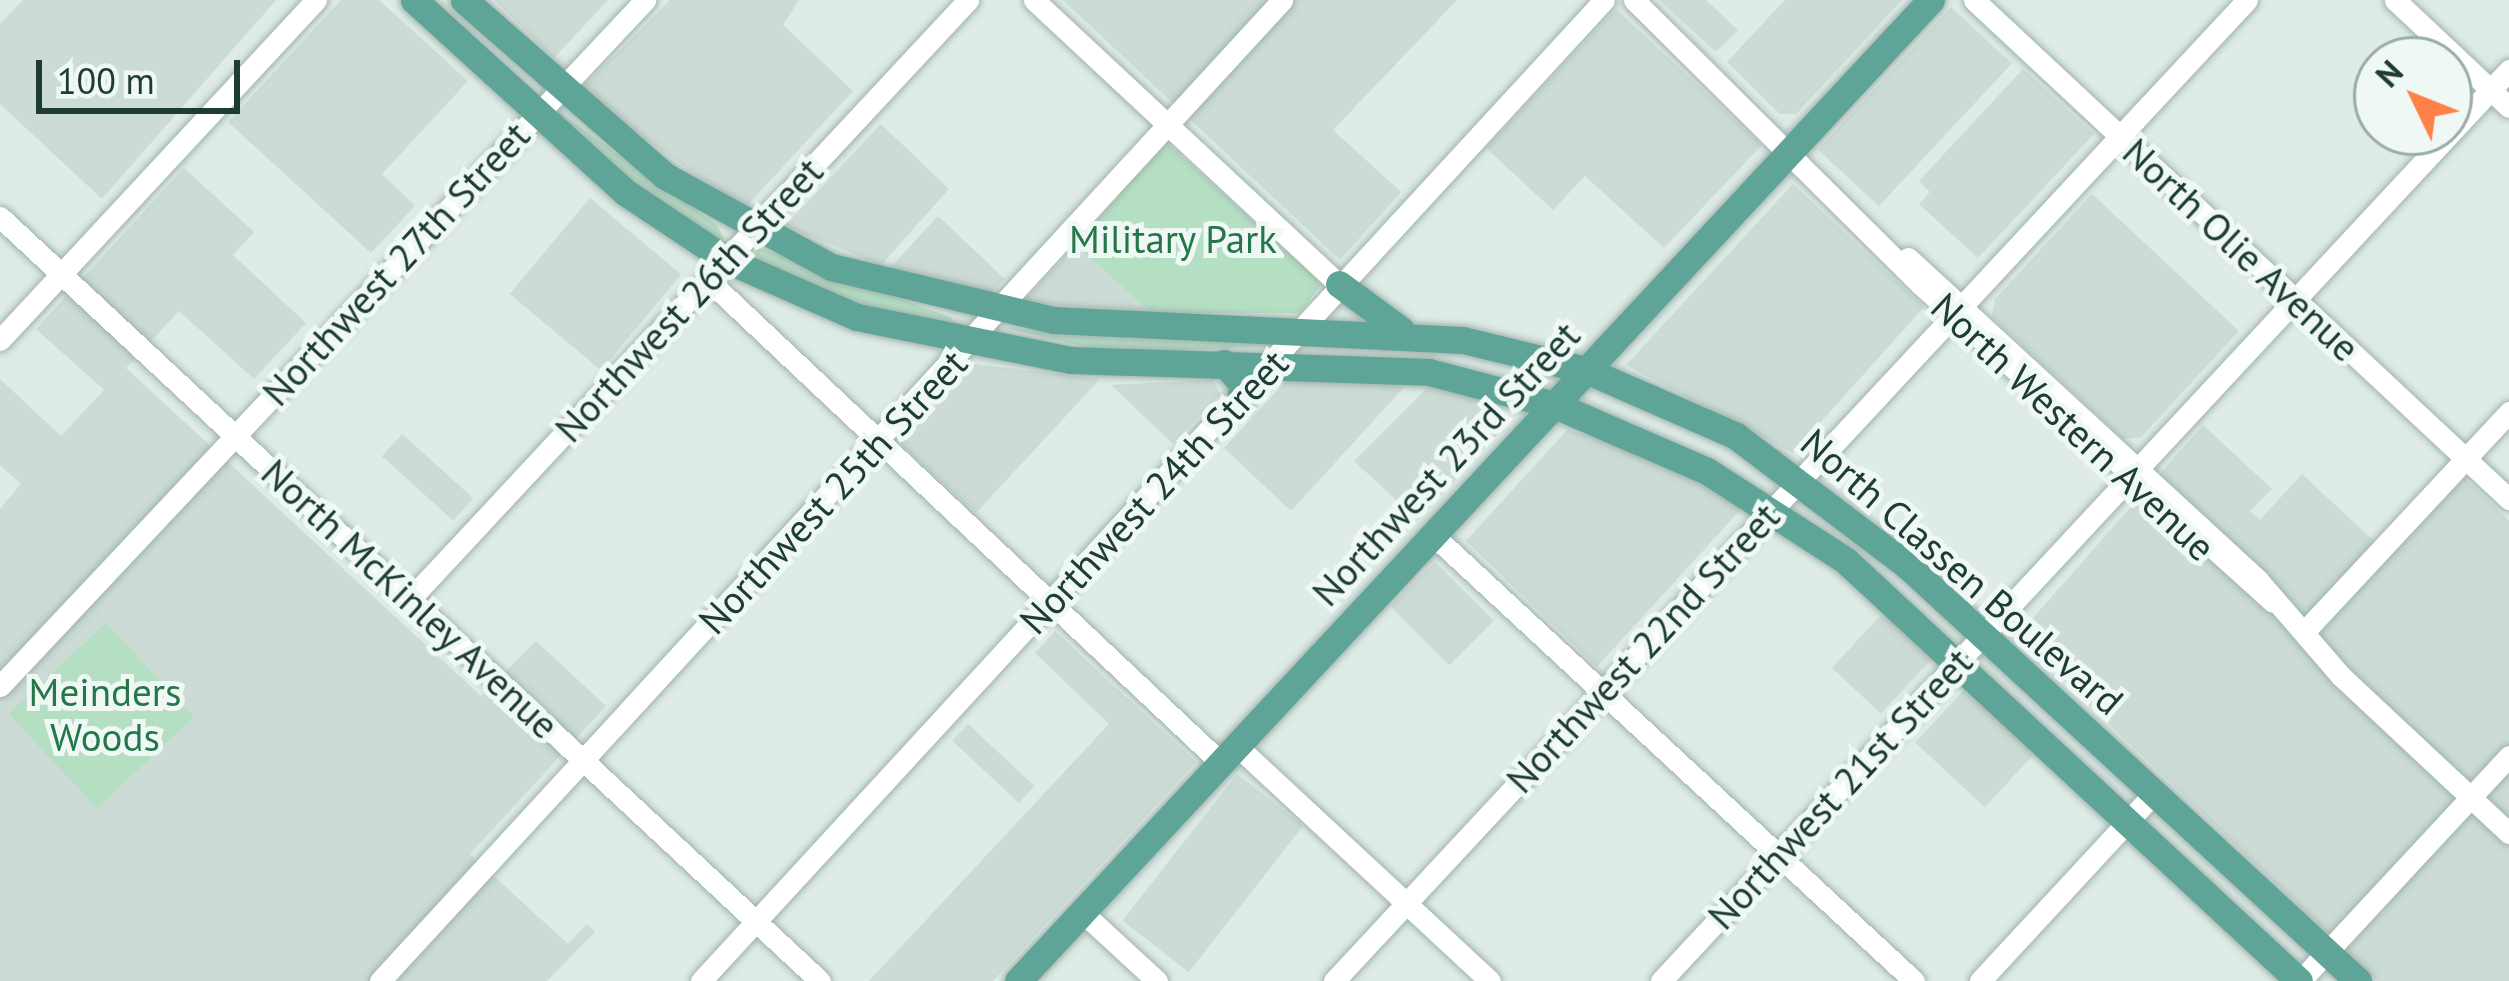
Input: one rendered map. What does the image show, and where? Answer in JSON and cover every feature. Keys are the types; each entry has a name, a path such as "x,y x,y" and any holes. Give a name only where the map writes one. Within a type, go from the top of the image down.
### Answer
{"main road":[{"name":"North Classen Boulevard","path":"414,0 718,270 857,317 968,346 1429,372 1555,405 1772,509 1957,663 2300,981"},
{"name":"North Classen Boulevard","path":"464,0 561,90 754,231 831,267 997,312 1114,326 1306,324 1401,331 1586,370 1736,436 1800,480 1982,636 2358,981"},
{"name":"Northwest 23rd Street","path":"1018,981 1931,0"},
{"path":"1339,284 1401,331"},
{"path":"1224,363 1243,385 1239,402"}],"street":[{"path":"0,340 316,0"},
{"name":"Northwest 27th Street","path":"0,686 645,0"},
{"name":"Northwest 26th Street","path":"410,599 968,0"},
{"path":"1034,0 1339,284"},
{"name":"Northwest 25th Street","path":"380,981 879,444 1282,0"},
{"name":"Northwest 24th Street","path":"701,981 1239,402 1339,284 1604,0"},
{"name":"North Western Avenue","path":"1634,0 1883,241 2476,792 2509,833"},
{"name":"North Olie Avenue","path":"1974,0 2509,500"},
{"name":"Northwest 22nd Street","path":"1334,981 2247,0"},
{"path":"2395,0 2509,107"},
{"name":"Northwest 21st Street","path":"1661,981 2509,70"},
{"name":"North McKinley Avenue","path":"0,217 820,981"},
{"path":"718,270 879,444 1050,606 1406,903 1490,981"},
{"path":"2304,632 2509,412"},
{"path":"1432,536 1914,981"},
{"path":"2300,981 2509,756"},
{"name":"North Western Avenue","path":"2476,792 2509,813"},
{"path":"1980,981 2154,793"},
{"path":"1082,912 1157,981"}],"shaded area":[{"path":"23,0 276,0 102,199 0,104 0,24"},
{"path":"341,0 379,0 468,81 382,174 415,206 371,253 228,122"},
{"path":"494,0 608,0 554,58"},
{"path":"670,0 799,0 783,25 853,91 744,209 579,91"},
{"path":"1063,0 1457,0 1333,130 1401,192 1340,260"},
{"path":"1659,0 1706,0 1738,30 1716,52"},
{"path":"1785,0 1902,0 1796,114 1780,114 1727,62"},
{"path":"1951,7 2012,64 1879,206 1818,150"},
{"path":"1616,9 1762,145 1664,248 1585,176 1553,210 1486,148"},
{"path":"2023,69 2094,134 1978,258 1919,204 1930,192 1919,181"},
{"path":"881,124 949,189 881,265 785,226"},
{"path":"184,168 254,232 233,255 306,323 254,379 179,311 126,368 481,696 536,641 606,706 470,854 568,944 587,924 595,932 547,981 0,981 0,509 21,484 0,465 0,379 61,436 104,390 36,329"},
{"path":"1793,184 1924,307 1793,453 1626,365"},
{"path":"2092,194 2239,331 2141,437 2123,439 1992,317 1995,299"},
{"path":"590,198 681,274 601,370 510,294"},
{"path":"938,216 1005,279 989,295 889,269"},
{"path":"1076,245 1151,313 1024,302"},
{"path":"974,364 1100,379 976,513 900,444"},
{"path":"1212,380 1221,394 1173,444 1111,385"},
{"path":"1287,380 1407,384 1291,511 1224,448"},
{"path":"1429,386 1488,400 1511,420 1418,520 1354,461"},
{"path":"2203,425 2272,489 2250,511 2260,520 2302,474 2390,556 2464,478 2509,520 2509,981 2378,981 2017,636"},
{"path":"1567,430 1633,448 1743,507 1597,667 1466,541"},
{"path":"402,434 473,498 453,521 382,456"},
{"path":"1435,562 1494,621 1449,665 1390,607"},
{"path":"1883,613 1932,659 1881,714 1832,668"},
{"path":"1055,631 1196,762 993,981 869,981 1109,724 1035,653"},
{"path":"1965,689 2034,754 1985,807 1915,742"},
{"path":"968,724 1035,786 1019,803 952,741"},
{"path":"1237,774 1303,826 1189,972 1122,921"}],"green space":[{"path":"555,109 718,226 726,246 586,150"},
{"name":"Military Park","path":"1165,141 1322,283 1300,313 1151,313 1076,245"},
{"path":"757,247 950,317 963,331 894,319 754,257"},
{"path":"1000,327 1115,338 1283,345 1119,354"},
{"name":"Meinders Woods","path":"106,623 194,717 97,808 9,714"}]}
